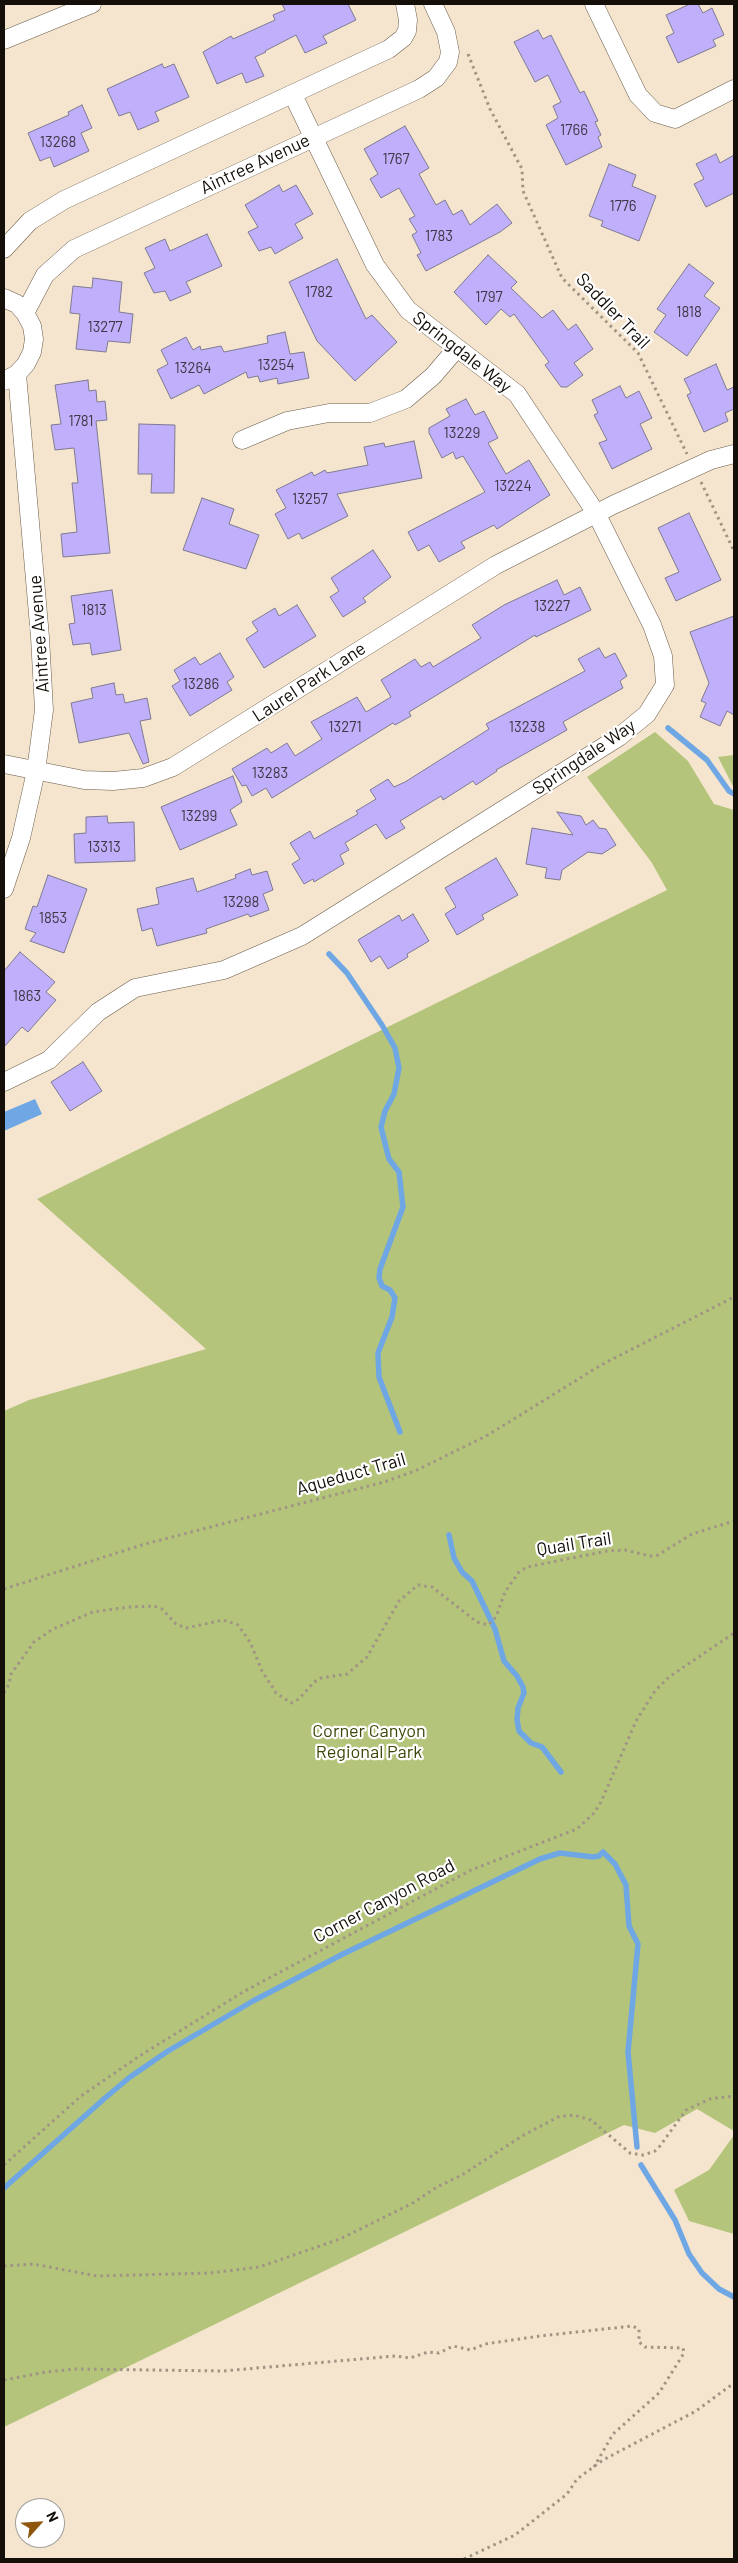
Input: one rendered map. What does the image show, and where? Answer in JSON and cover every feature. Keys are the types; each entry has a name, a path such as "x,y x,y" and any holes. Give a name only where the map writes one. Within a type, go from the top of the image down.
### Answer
{"street":[{"path":"4,40 92,4"},
{"path":"4,249 30,221 64,200 293,95 396,45 407,31 408,20 405,4"},
{"name":"Aintree Avenue","path":"26,314 45,275 58,261 74,249 418,89 440,74 448,62 449,42 433,4"},
{"path":"594,4 638,95 655,113 675,119 734,89"},
{"name":"Springdale Way","path":"4,1082 49,1060 98,1012 134,988 224,970 302,936 618,737 647,714 665,685 663,656 652,625 596,514 517,394 408,310 375,265 293,95"},
{"path":"4,298 17,304 26,314 32,326 33,346 26,364 10,378"},
{"path":"242,440 286,421 329,413 370,413 406,399 433,376 457,348"},
{"name":"Aintree Avenue","path":"4,889 21,838 36,770 44,710 40,637 10,378"},
{"name":"Laurel Park Lane","path":"4,764 84,780 113,781 143,778 173,767 496,565 596,514 711,460 734,454"}],"path":[{"name":"Saddler Trail","path":"467,50 490,109 522,169 523,191 562,278 638,353 734,551"},
{"name":"Aqueduct Trail","path":"4,1590 145,1544 384,1482 415,1471 488,1435 601,1365 734,1297"},
{"name":"Quail Trail","path":"4,1693 11,1674 34,1642 53,1629 93,1612 154,1606 166,1613 176,1624 186,1628 224,1620 238,1625 250,1642 262,1671 276,1692 291,1703 299,1699 314,1682 321,1678 347,1674 367,1657 399,1601 418,1585 432,1587 477,1622 488,1625 496,1618 505,1592 519,1572 527,1567 607,1551 625,1550 650,1556 658,1555 692,1534 734,1521"},
{"name":"Corner Canyon Road","path":"4,2166 81,2096 141,2055 243,1992 326,1946 472,1870 577,1828 594,1813 601,1802 636,1721 655,1691 669,1677 734,1634"},
{"path":"4,2266 33,2264 98,2276 210,2273 259,2267 340,2239 413,2203 462,2175 522,2136 558,2117 574,2114 591,2120 630,2153 643,2155 655,2151 660,2146 686,2110 710,2099 734,2096"},
{"path":"4,2380 46,2372 76,2369 223,2371 395,2356 410,2358 428,2352 438,2353 453,2346 471,2350 485,2344 530,2337 632,2326 639,2329 639,2342 645,2347 683,2348 684,2353 660,2393 616,2430 604,2445 594,2467"},
{"path":"464,2559 523,2530 567,2494 577,2478 696,2412 734,2383"}],"green space":[{"name":"Corner Canyon Regional Park","path":"655,732 688,761 714,804 734,810 734,2131 697,2109 655,2133 624,2125 4,2427 4,1411 29,1400 206,1349 37,1199 667,890 652,863 587,777"},
{"path":"734,755 734,788 718,757"},
{"path":"734,2135 734,2234 689,2221 674,2190 709,2170"}],"water":[{"path":"35,1099 42,1114 4,1131 4,1112"}],"building":[{"path":"282,4 348,4 356,20 323,36 327,43 305,53 296,35 255,57 264,76 246,83 242,73 217,84 203,52 231,36 233,39 275,20 273,15 285,10"},
{"path":"690,4 698,4 703,13 712,8 724,35 713,40 716,46 678,63 666,37 674,33 666,15"},
{"path":"538,30 543,39 551,35 580,93 584,91 598,121 595,122 601,135 598,137 602,147 566,165 546,125 558,118 553,106 561,102 548,75 535,82 514,42"},
{"path":"162,64 164,68 174,64 189,97 155,112 159,121 138,130 130,112 119,116 107,89"},
{"path":"82,105 92,128 81,133 89,151 54,167 50,157 40,161 28,133 69,115 68,112"},
{"path":"405,126 429,168 419,174 436,205 445,200 453,215 462,210 470,225 497,204 512,223 500,232 426,271 417,255 421,253 412,235 417,232 409,219 415,216 399,188 381,198 370,179 378,174 364,149"},
{"path":"716,154 720,163 734,155 734,193 706,207 694,184 704,179 696,164"},
{"path":"609,164 636,175 632,186 656,196 639,241 601,226 603,221 589,216"},
{"path":"279,185 283,192 296,185 313,214 295,224 303,238 275,254 271,247 259,251 248,232 258,227 245,205"},
{"path":"207,234 222,266 186,282 191,292 170,301 165,291 154,293 144,273 155,268 145,248 165,239 170,251"},
{"path":"488,255 517,282 511,288 542,318 553,310 568,330 576,324 593,349 574,363 583,375 567,387 561,387 545,365 549,362 514,314 510,317 501,309 486,325 454,292"},
{"path":"337,259 366,319 372,315 397,342 355,381 317,341 289,282"},
{"path":"689,264 714,283 704,296 720,308 687,356 654,332 666,315 657,309"},
{"path":"93,278 122,282 119,312 133,314 130,343 108,341 106,352 76,349 80,314 70,313 73,286 92,288"},
{"path":"285,332 290,354 304,352 309,378 278,384 277,378 260,382 258,376 248,378 246,372 204,394 199,385 171,399 157,370 168,364 161,350 186,337 193,350 200,346 201,350 221,346 224,352 268,343 267,336"},
{"path":"716,364 727,390 734,387 734,409 725,413 728,421 704,432 687,395 691,393 684,379"},
{"path":"88,380 89,391 96,390 97,402 105,401 107,420 96,421 110,553 63,557 61,534 77,532 72,483 78,483 74,448 55,450 51,425 61,424 55,385"},
{"path":"620,386 626,398 639,391 652,418 640,424 652,449 612,469 599,443 607,440 594,415 598,413 592,400"},
{"path":"466,399 475,415 484,411 498,438 488,443 506,474 529,460 550,495 497,529 494,525 461,542 465,548 439,562 429,545 418,551 408,532 485,492 463,456 456,459 453,452 442,458 429,433 429,428 450,416 446,409"},
{"path":"139,424 175,425 174,493 151,493 152,474 138,474"},
{"path":"414,441 422,478 337,494 348,516 302,539 299,533 288,539 275,514 286,508 276,490 312,472 314,476 325,470 327,473 368,465 364,447 384,443 385,447"},
{"path":"202,498 234,509 229,524 259,535 246,569 183,550"},
{"path":"689,513 721,580 676,601 665,578 679,572 658,528"},
{"path":"373,550 391,577 363,598 366,602 343,617 330,597 339,591 331,578"},
{"path":"557,580 564,595 580,587 591,610 536,637 535,635 409,712 411,716 395,725 393,723 272,798 266,788 252,796 246,785 242,786 232,769 267,748 271,753 287,743 295,756 322,739 311,722 357,697 366,712 391,697 381,680 415,659 421,667 430,662 433,667 481,638 472,625 504,605"},
{"path":"112,590 121,650 92,655 90,643 73,645 69,624 75,623 71,596"},
{"path":"297,605 316,636 264,668 246,639 258,631 252,622 275,608 279,616"},
{"path":"734,616 734,715 727,711 720,726 700,717 706,703 701,701 709,683 690,632"},
{"path":"599,648 605,658 615,653 627,676 620,681 623,688 563,722 567,730 496,770 476,785 473,781 443,800 441,796 400,821 405,828 386,839 376,824 345,843 349,850 340,855 344,864 314,882 313,879 304,884 292,864 300,859 290,843 310,831 314,839 358,814 356,811 376,799 370,790 388,779 394,787 405,782 489,729 486,724 585,671 578,659"},
{"path":"220,653 234,677 227,682 232,690 190,716 172,686 180,681 174,670 195,657 200,665"},
{"path":"114,683 116,695 123,694 125,703 147,698 151,719 140,721 149,762 143,764 129,733 79,743 71,703 93,698 91,688"},
{"path":"233,776 242,802 230,810 237,825 180,850 161,807"},
{"path":"557,812 581,816 586,825 593,820 599,828 606,829 616,845 602,854 588,852 562,870 560,880 545,878 547,868 526,864 532,828 573,835"},
{"path":"107,816 108,823 134,822 135,861 75,863 74,834 86,833 86,817"},
{"path":"496,858 518,895 482,915 484,919 457,935 445,914 456,907 445,888"},
{"path":"250,869 252,875 267,871 273,890 263,894 269,910 250,917 248,914 206,929 207,933 157,946 152,928 142,931 137,909 159,904 156,888 193,878 197,892 236,878 235,875"},
{"path":"48,875 87,889 64,953 30,941 36,933 25,929 33,906 37,907"},
{"path":"413,914 429,941 407,954 408,957 388,969 380,956 371,962 358,940 399,915 402,921"},
{"path":"20,952 55,982 46,992 56,1000 28,1032 22,1027 4,1047 4,971"},
{"path":"83,1062 102,1091 70,1111 51,1082"}],"waterway":[{"path":"668,728 707,760 729,791 734,794"},
{"path":"329,954 347,973 382,1025 395,1048 399,1068 394,1094 385,1111 381,1127 389,1159 399,1172 403,1207 380,1269 379,1278 382,1286 390,1290 395,1298 392,1317 378,1353 379,1377 400,1432"},
{"path":"449,1535 454,1558 462,1572 472,1581 495,1629 504,1661 517,1676 523,1687 524,1693 518,1708 517,1720 519,1731 531,1743 542,1747 561,1772"},
{"path":"4,2188 130,2077 168,2051 253,2001 343,1954 540,1859 560,1853 593,1857 599,1856 603,1852 615,1864 626,1885 629,1926 638,1944 628,2052 637,2147"},
{"path":"641,2165 675,2220 689,2254 702,2273 719,2289 734,2297"}]}
